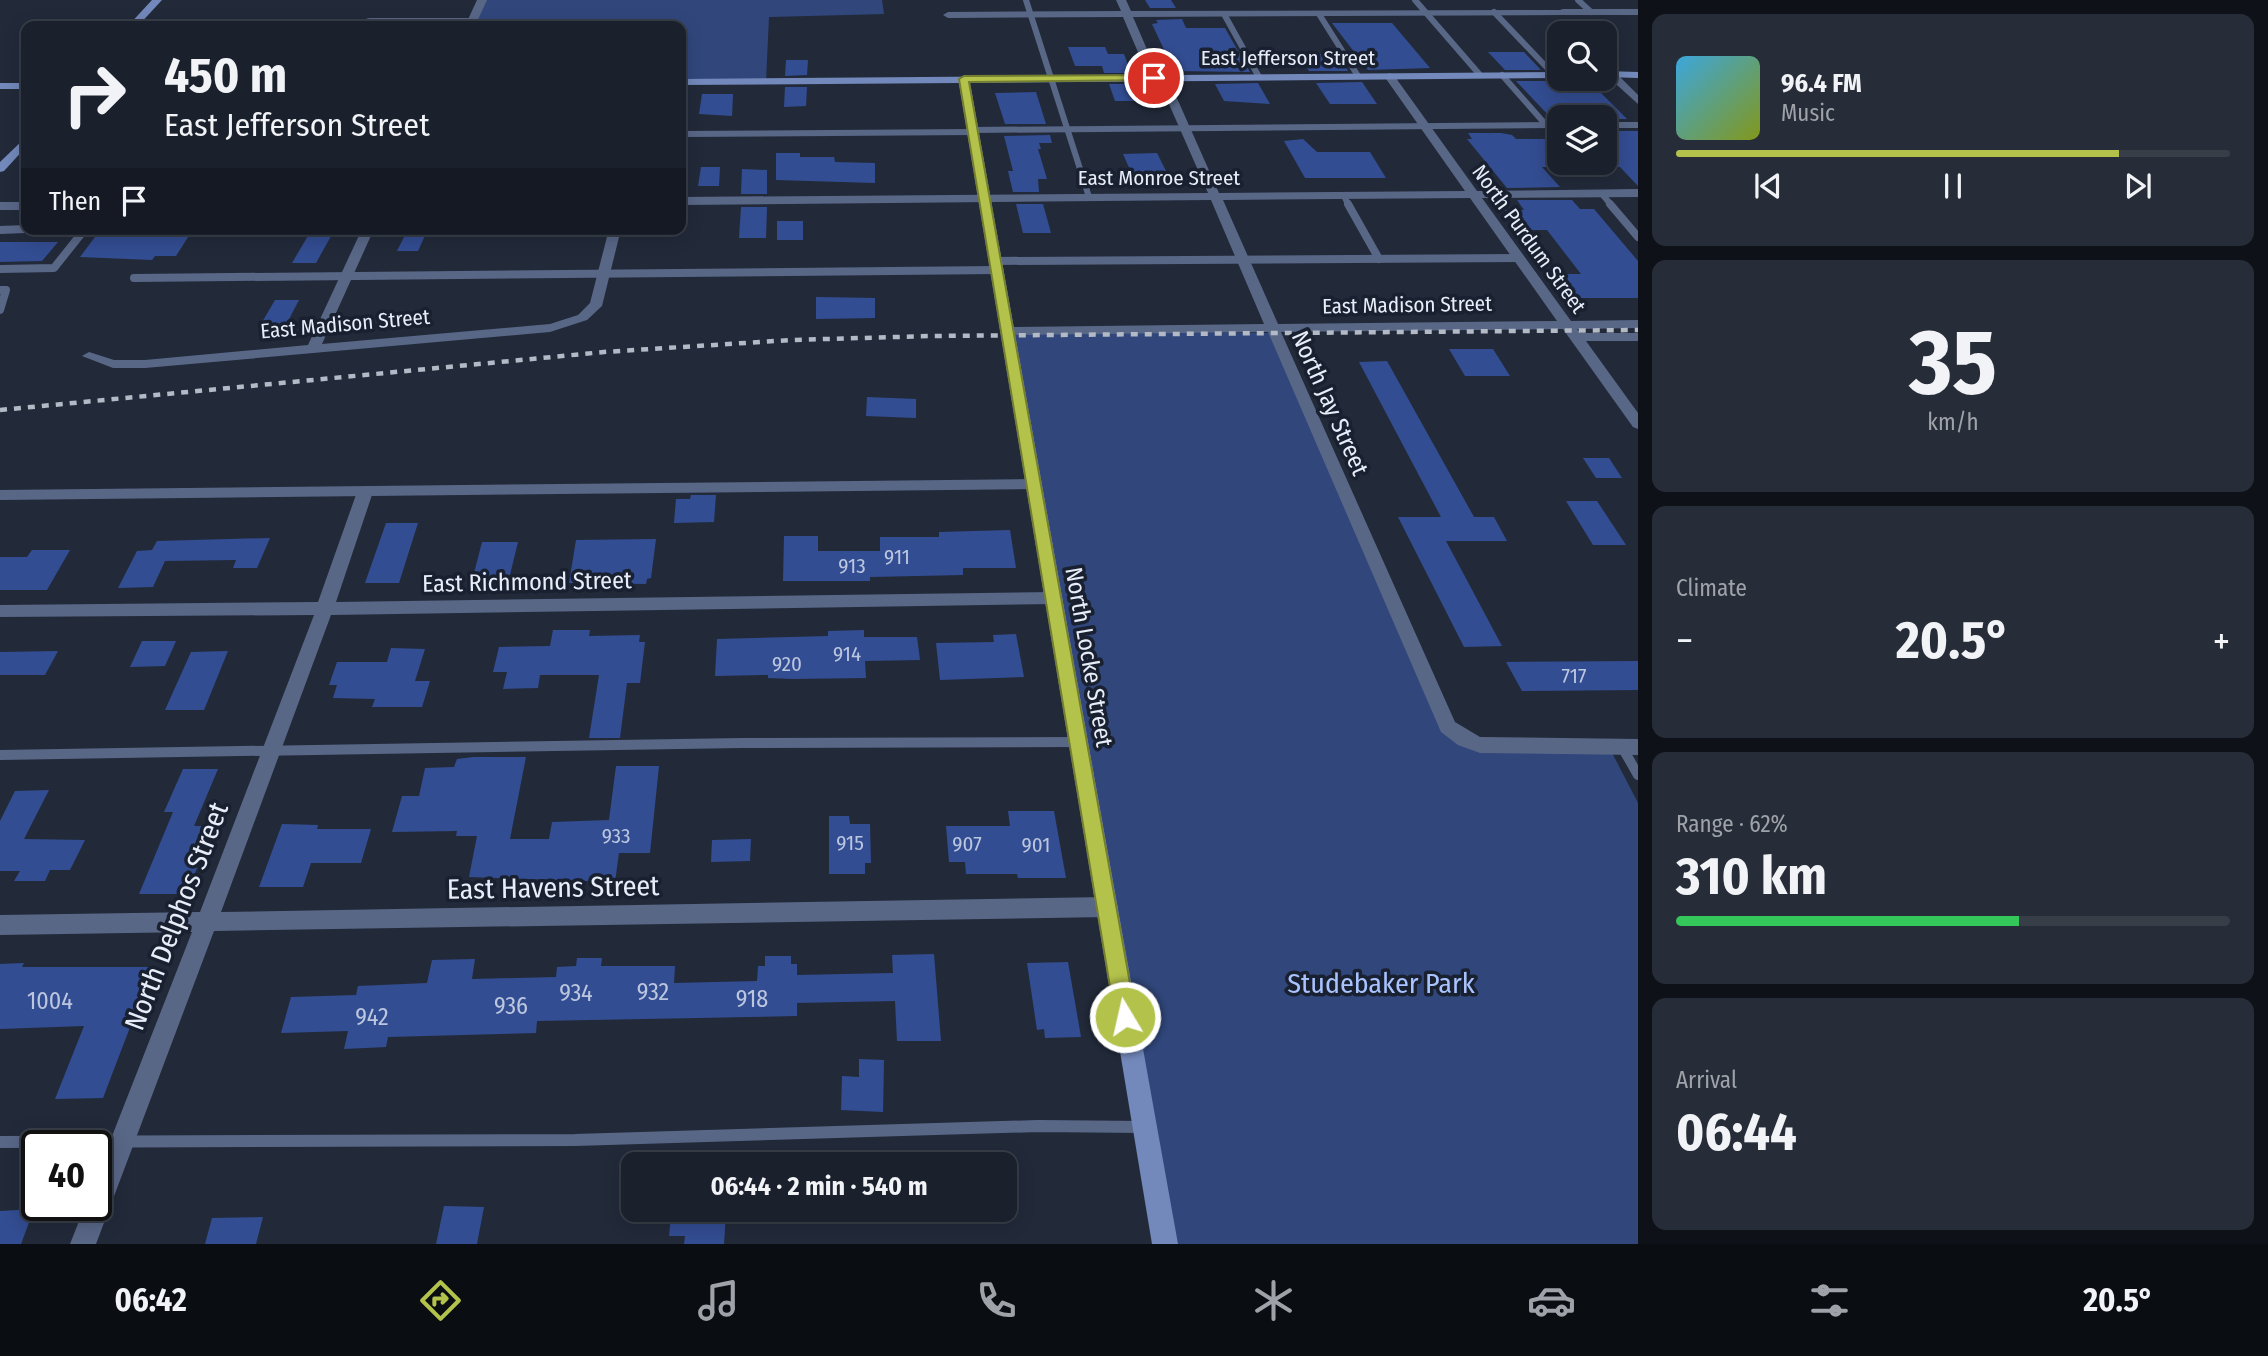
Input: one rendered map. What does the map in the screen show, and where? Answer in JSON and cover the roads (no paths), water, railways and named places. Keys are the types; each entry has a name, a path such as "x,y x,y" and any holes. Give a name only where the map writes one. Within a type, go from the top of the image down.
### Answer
{"street":[{"path":"138,21 158,0"},
{"path":"472,21 482,0"},
{"name":"North Jay Street","path":"1121,0 1158,78 1186,128 1448,727 1465,740 1480,745 1630,747"},
{"path":"1310,0 1319,14"},
{"path":"1521,0 1532,12"},
{"path":"948,15 1563,12"},
{"path":"1617,74 1638,75"},
{"name":"East Jefferson Street","path":"686,82 1547,75"},
{"name":"North Purdum Street","path":"1389,76 1638,424"},
{"name":"North Locke Street","path":"964,79 1165,1244"},
{"path":"1617,82 1638,101"},
{"path":"0,86 21,86"},
{"path":"0,169 21,146"},
{"name":"East Monroe Street","path":"686,201 1638,193"},
{"path":"0,206 21,206"},
{"path":"314,347 365,235"},
{"path":"604,274 614,235"},
{"name":"East Madison Street","path":"89,356 113,364 145,364 550,328 578,321 592,310 597,303 604,274"},
{"name":"East Madison Street","path":"1009,331 1638,324"},
{"path":"1576,337 1638,337"},
{"name":"North Delphos Street","path":"83,1244 207,922 365,492"},
{"name":"East Richmond Street","path":"0,611 1054,598"},
{"name":"East Havens Street","path":"0,925 1107,907"}],"lane":[{"path":"1026,0 1089,197"},
{"path":"1415,0 1480,75"},
{"path":"1578,0 1591,12"},
{"path":"1494,12 1547,65"},
{"path":"1563,12 1638,12"},
{"path":"1224,14 1259,77"},
{"path":"1319,14 1357,76"},
{"path":"1502,75 1546,125"},
{"path":"1617,125 1638,124"},
{"path":"686,134 1546,125"},
{"path":"1602,194 1638,237"},
{"path":"1344,196 1379,259"},
{"path":"0,230 21,229"},
{"path":"0,269 54,268 80,235"},
{"path":"134,278 347,274 604,274 1243,259 1519,258"},
{"path":"0,290 6,290 0,310"},
{"path":"0,495 365,492 725,484 1035,484"},
{"path":"0,755 742,743 1078,742"},
{"path":"1630,747 1638,775"},
{"path":"0,1142 575,1139 1038,1126 1143,1127"}],"railway":[{"path":"0,410 604,352 791,340 932,336 1638,330"}],"park label":[{"name":"Studebaker Park","path":"1381,983"}]}
